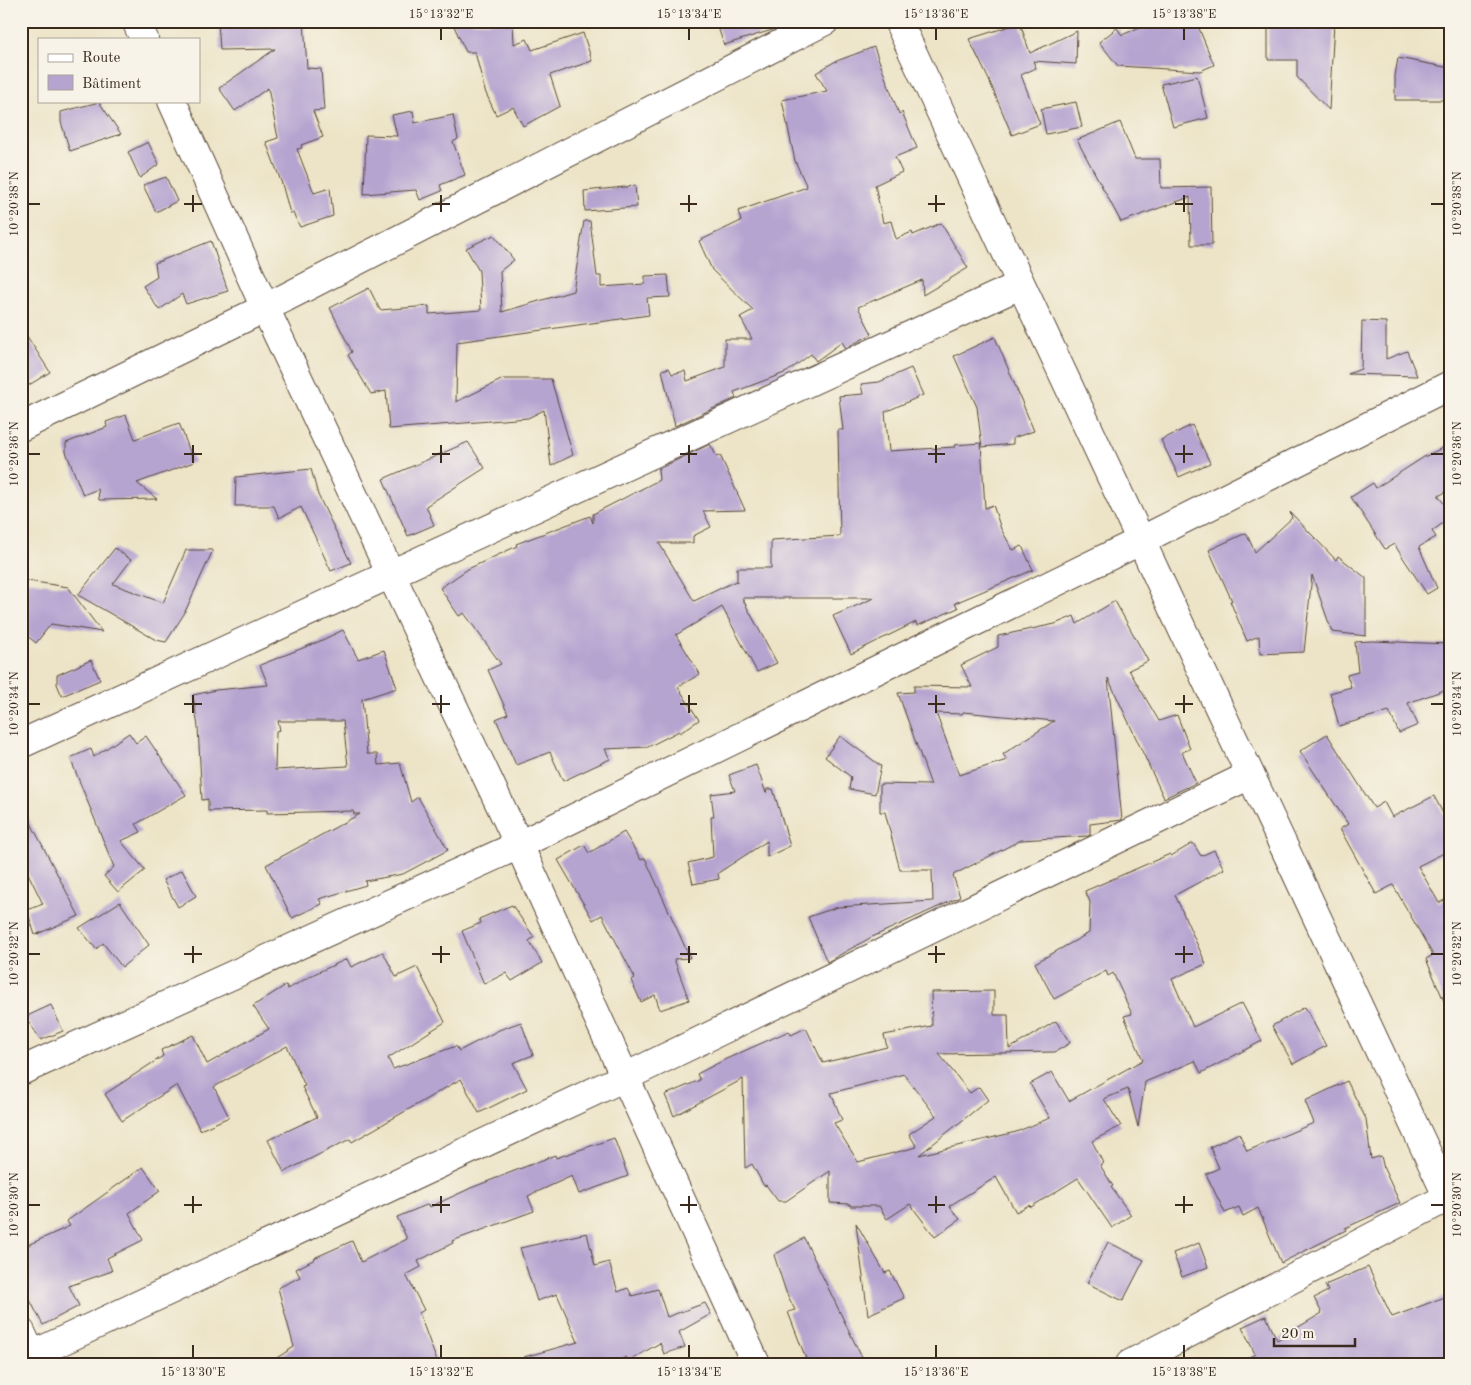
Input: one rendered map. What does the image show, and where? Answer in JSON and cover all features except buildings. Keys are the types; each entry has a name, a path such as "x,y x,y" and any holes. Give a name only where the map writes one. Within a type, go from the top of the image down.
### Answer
{"street":[{"path":"136,21 144,38"},
{"path":"21,427 264,308 825,21"},
{"path":"898,21 1449,1198 1130,1364"},
{"path":"172,102 264,308 519,845 756,1364"},
{"path":"21,744 1020,285"},
{"path":"21,1071 519,845 1140,541 1450,385"},
{"path":"28,1353 625,1077 1250,775"}]}
